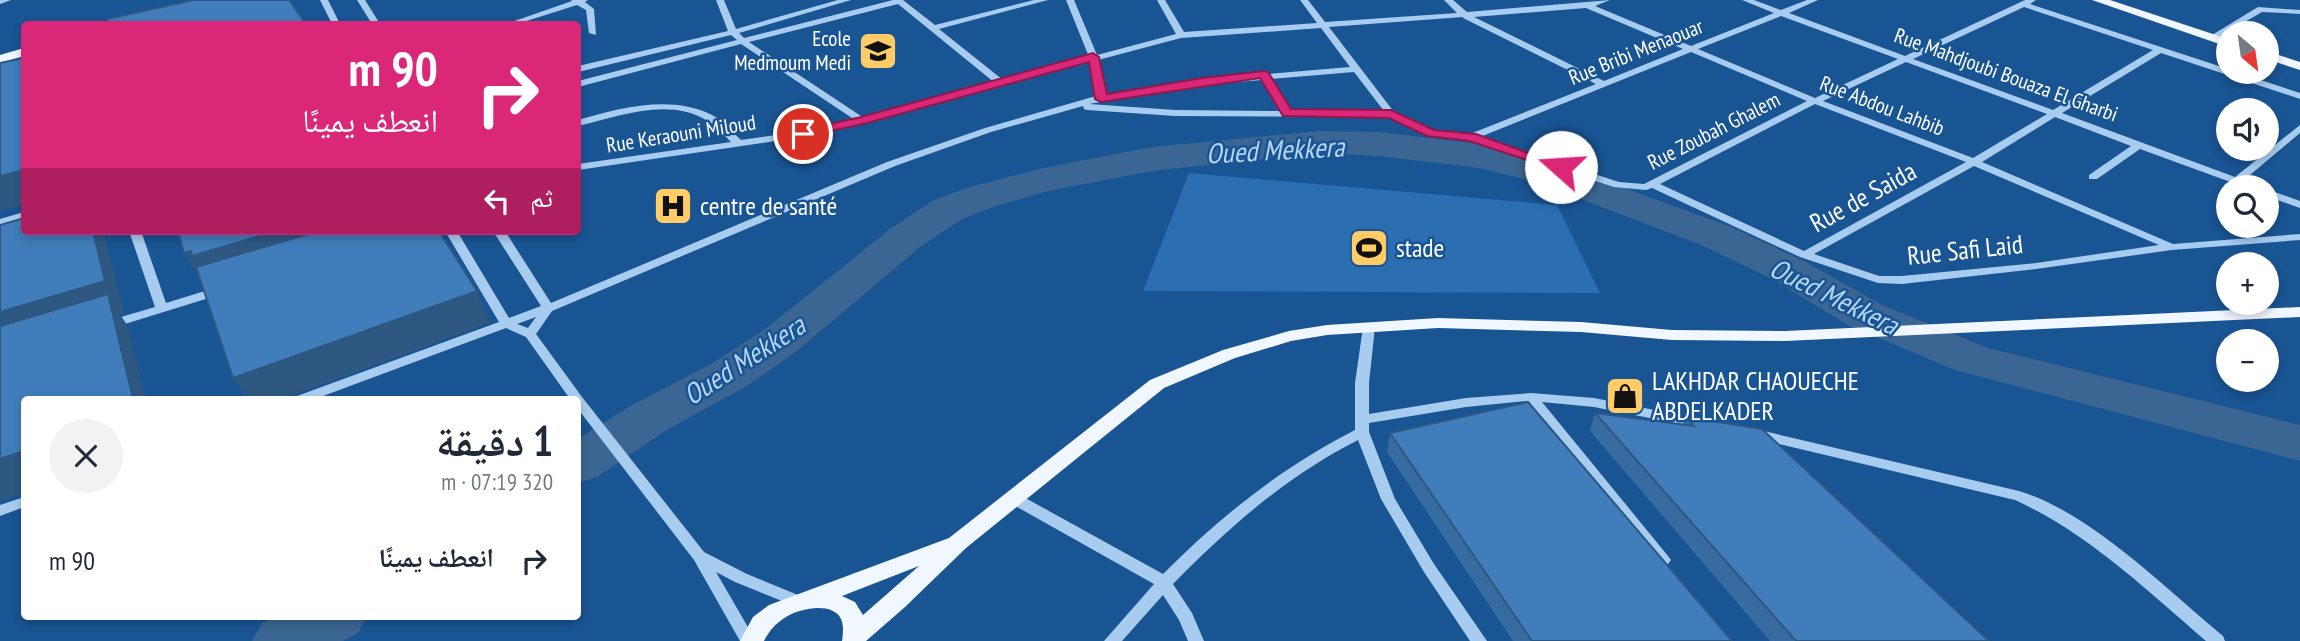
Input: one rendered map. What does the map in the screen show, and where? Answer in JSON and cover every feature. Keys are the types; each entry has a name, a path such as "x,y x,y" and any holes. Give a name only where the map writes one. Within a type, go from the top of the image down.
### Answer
{"main road":[{"path":"2098,0 2216,39"},
{"path":"0,59 21,53"},
{"path":"2279,59 2300,66"},
{"path":"855,637 897,601 957,542 1015,499 1147,391 1185,370 1289,336 1438,323 1672,335 1785,336 2300,312"},
{"path":"750,641 761,622 771,613 957,542"},
{"path":"805,600 838,603 848,610 853,619 855,637"}],"street":[{"path":"0,2 7,0"},
{"path":"324,0 334,21"},
{"path":"361,0 374,21"},
{"path":"720,0 733,32 743,42 863,121"},
{"path":"581,68 733,32 846,0"},
{"path":"581,83 899,0 1001,83"},
{"path":"934,27 1044,0"},
{"path":"1070,0 1093,57 1101,99"},
{"path":"1161,0 1181,35"},
{"path":"1304,0 1391,114"},
{"path":"1448,0 1466,16 1603,84"},
{"path":"1583,3 1606,0"},
{"name":"Rue Mahdjoubi Bouaza El Gharbi","path":"1746,0 2220,175"},
{"name":"Rue Bribi Menaouar","path":"1471,137 1688,48 1814,0"},
{"path":"519,21 579,1 590,9 593,33"},
{"path":"2027,2 2216,68"},
{"name":"Rue Zoubah Ghalem","path":"1471,137 1618,185 1639,188 1653,185 1815,101 1908,60 2027,2"},
{"name":"Rue Keraouni Miloud","path":"581,167 803,134 863,121 1181,35 1466,16 1583,3"},
{"name":"Rue Abdou Lahbib","path":"1583,3 1815,101 1974,162 2172,247"},
{"path":"2211,38 2261,9 2300,12"},
{"name":"Rue de Saida","path":"1804,255 1974,162 2161,50"},
{"path":"310,396 548,308 891,164 988,130 1101,99 1202,82 1354,68"},
{"path":"1264,75 1287,113"},
{"path":"2264,84 2300,96"},
{"path":"1079,107 1175,113 1391,114 1431,133 1471,137"},
{"path":"581,121 623,112 674,108 709,118 738,143"},
{"path":"2243,175 2300,128"},
{"path":"2093,177 2140,144"},
{"name":"Rue Safi Laid","path":"1653,185 1804,255 1878,279 1902,280 2036,266 2172,247 2300,237"},
{"path":"2279,197 2300,205"},
{"path":"0,222 21,216"},
{"path":"136,235 162,309"},
{"path":"453,235 506,323 530,334 575,396"},
{"path":"502,235 548,308"},
{"path":"99,328 228,288"},
{"path":"530,334 548,308"},
{"path":"1370,327 1362,383 1361,426 1388,499 1429,568 1479,641"},
{"path":"1531,397 1668,567"},
{"path":"1112,641 1163,581 1261,494 1361,426 1531,397 1591,403 1709,425"},
{"path":"581,404 694,551 750,641"},
{"path":"1735,430 2019,496 2047,507 2115,556 2217,641"},
{"path":"1762,435 1781,454"},
{"path":"1015,499 1163,581 1186,618 1196,641"},
{"path":"0,511 21,503"},
{"path":"694,551 741,578 805,600"}],"shaded area":[{"name":"stade","path":"1189,173 1557,205 1600,293 1143,291"}],"building":[{"path":"193,0 289,0 304,21 108,21 107,19"},
{"path":"21,59 21,171 0,176 0,63"},
{"path":"21,219 21,235 94,235 105,281 0,312 0,225"},
{"path":"179,235 263,235 192,256 191,251 184,253"},
{"path":"304,235 442,235 477,291 233,378 196,267"},
{"path":"108,294 132,396 21,396 21,452 0,459 0,326"},
{"path":"1528,402 1732,641 1532,641 1390,433"},
{"path":"1595,413 1694,426 1686,417 1762,429 1989,641 1796,641"}],"waterway":[{"name":"Oued Mekkera","path":"581,462 650,417 729,375 781,340 905,238 947,210 981,197 1043,180 1152,159 1318,142 1379,144 1480,156 1550,174 1716,236 1788,270 1865,315 1972,359 2300,443"},
{"name":"Oued Mekkera","path":"284,641 328,620"}],"place":[{"name":"Ecole Medmoum Medi","path":"878,51"},
{"name":"centre de santé","path":"673,206"},
{"name":"stade","path":"1369,248"},
{"name":"LAKHDAR CHAOUECHE ABDELKADER","path":"1625,396"}],"route":[{"path":"803,134 863,121 1093,57 1101,99 1202,82 1264,75 1287,113 1391,114 1431,133 1471,137 1561,167"}]}
